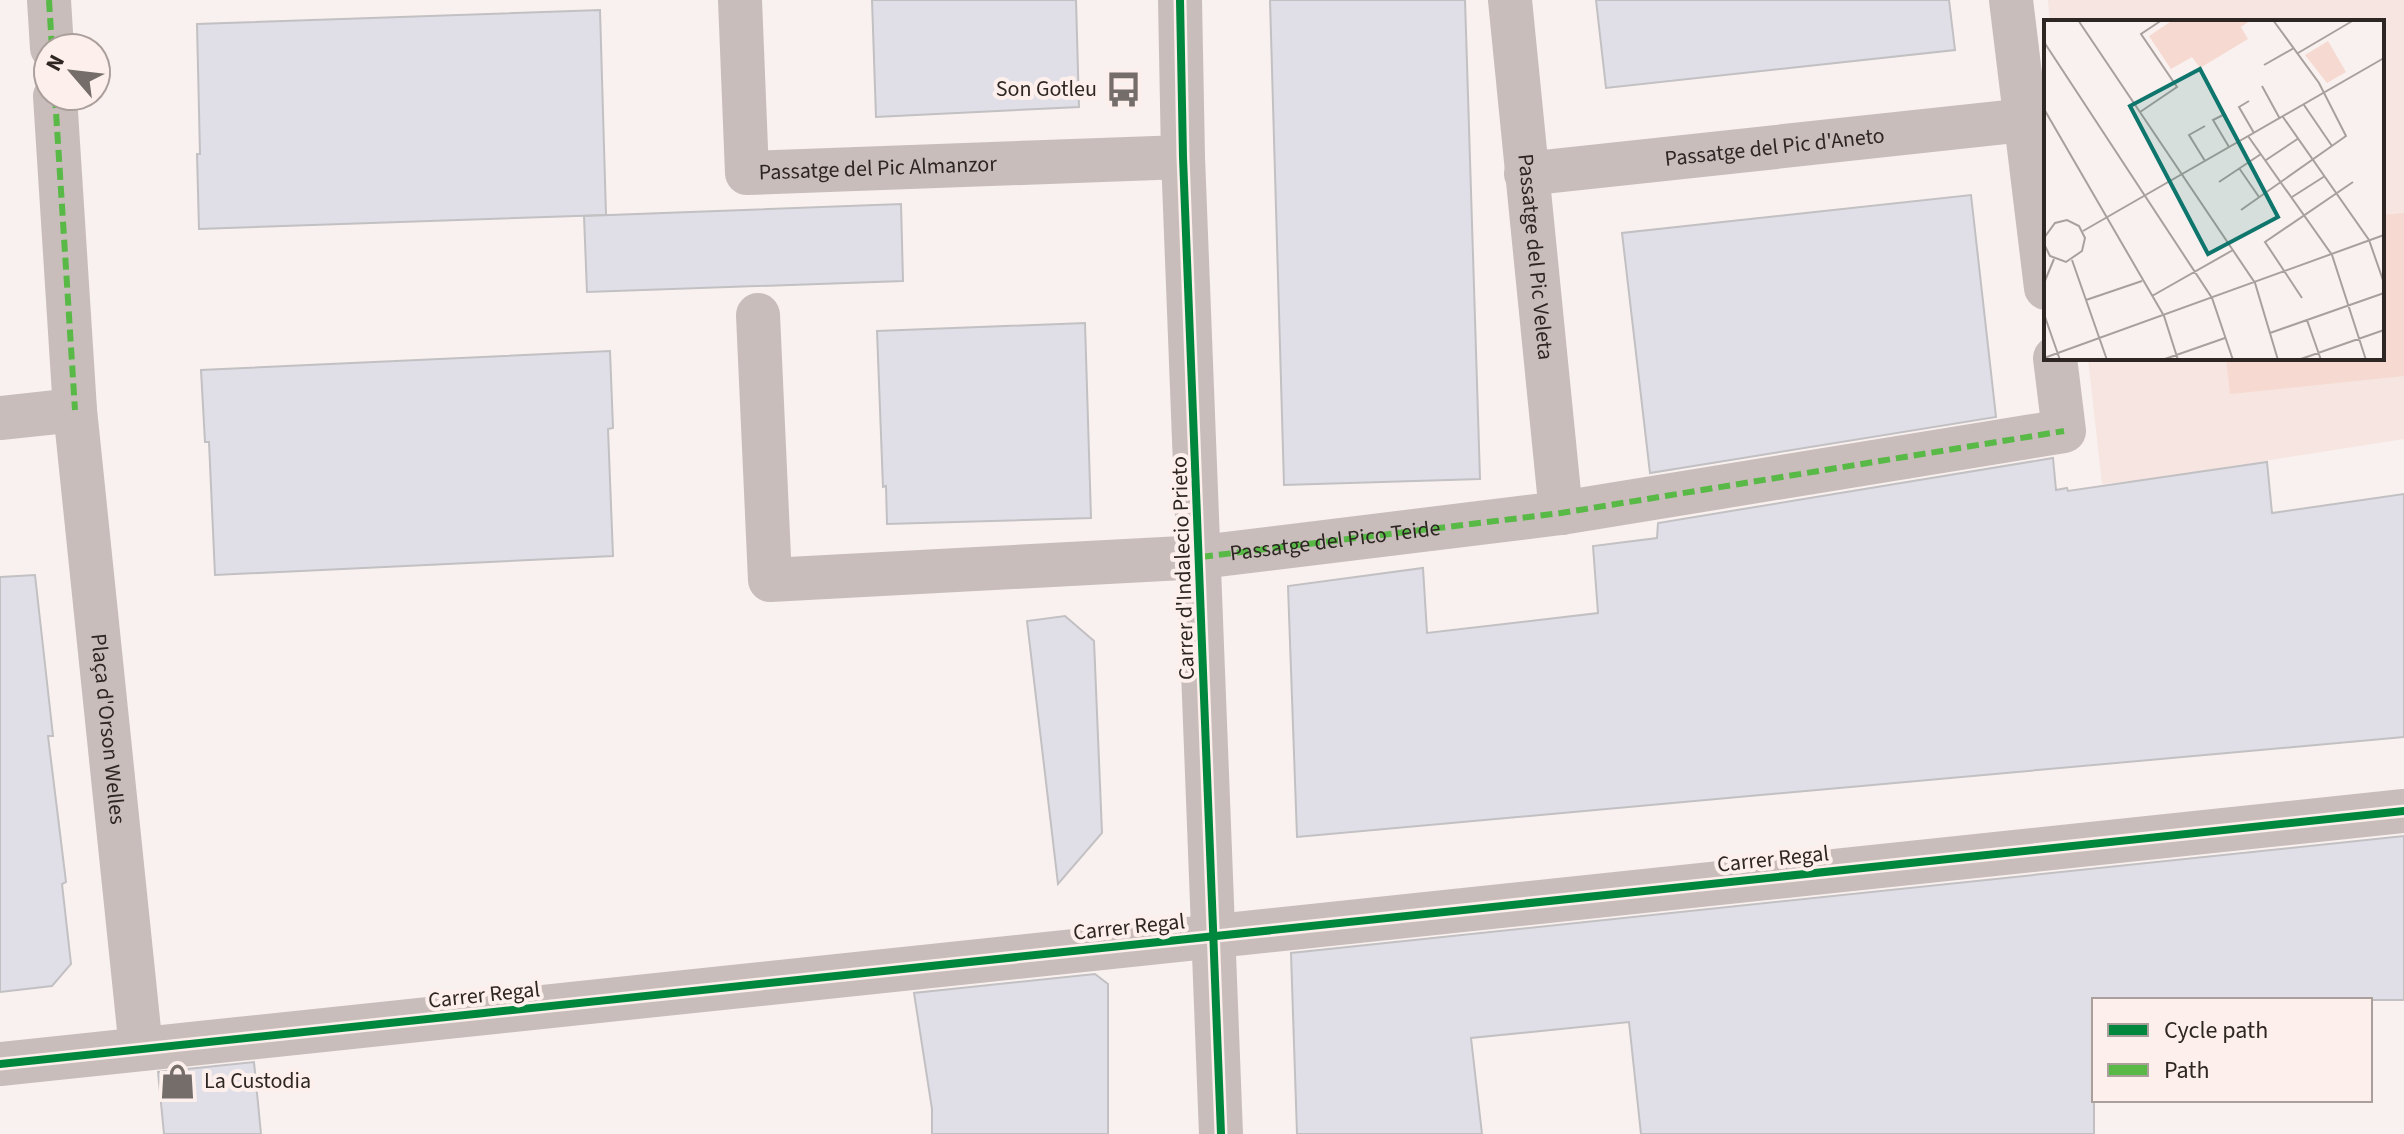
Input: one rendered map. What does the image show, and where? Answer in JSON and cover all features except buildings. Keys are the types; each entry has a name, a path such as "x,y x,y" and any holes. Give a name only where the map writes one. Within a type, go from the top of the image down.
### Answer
{"street":[{"path":"49,0 51,32"},
{"name":"Passatge del Pic Almanzor","path":"740,0 747,173 1183,157"},
{"name":"Carrer d'Indalecio Prieto","path":"1180,0 1183,157 1201,557 1221,1134"},
{"name":"Passatge del Pic Veleta","path":"1510,0 1561,513"},
{"path":"2011,0 2044,272"},
{"name":"Plaça d'Orson Welles","path":"56,112 75,410 141,1049"},
{"name":"Passatge del Pic d'Aneto","path":"1526,174 2025,120"},
{"name":"Passatge del Pico Teide","path":"758,315 770,580 1201,557 1561,513 2064,431 2055,360"},
{"path":"0,418 75,410"},
{"name":"Carrer Regal","path":"0,1064 2404,811"}],"shaded area":[{"path":"2048,0 2404,0 2404,439 2102,484 2088,360 2384,360 2384,20 2050,20"},
{"path":"2404,213 2404,376 2230,394 2226,360 2384,360 2384,215"}],"marked path":[{"path":"49,0 51,32"},
{"path":"56,112 75,410"},
{"path":"1201,557 1561,513 2064,431"}],"cycle path":[{"path":"1180,0 1183,157 1221,1134"},
{"path":"0,1064 2404,811"}],"place":[{"name":"Son Gotleu","path":"1123,89"},
{"name":"La Custodia","path":"178,1081"}]}
